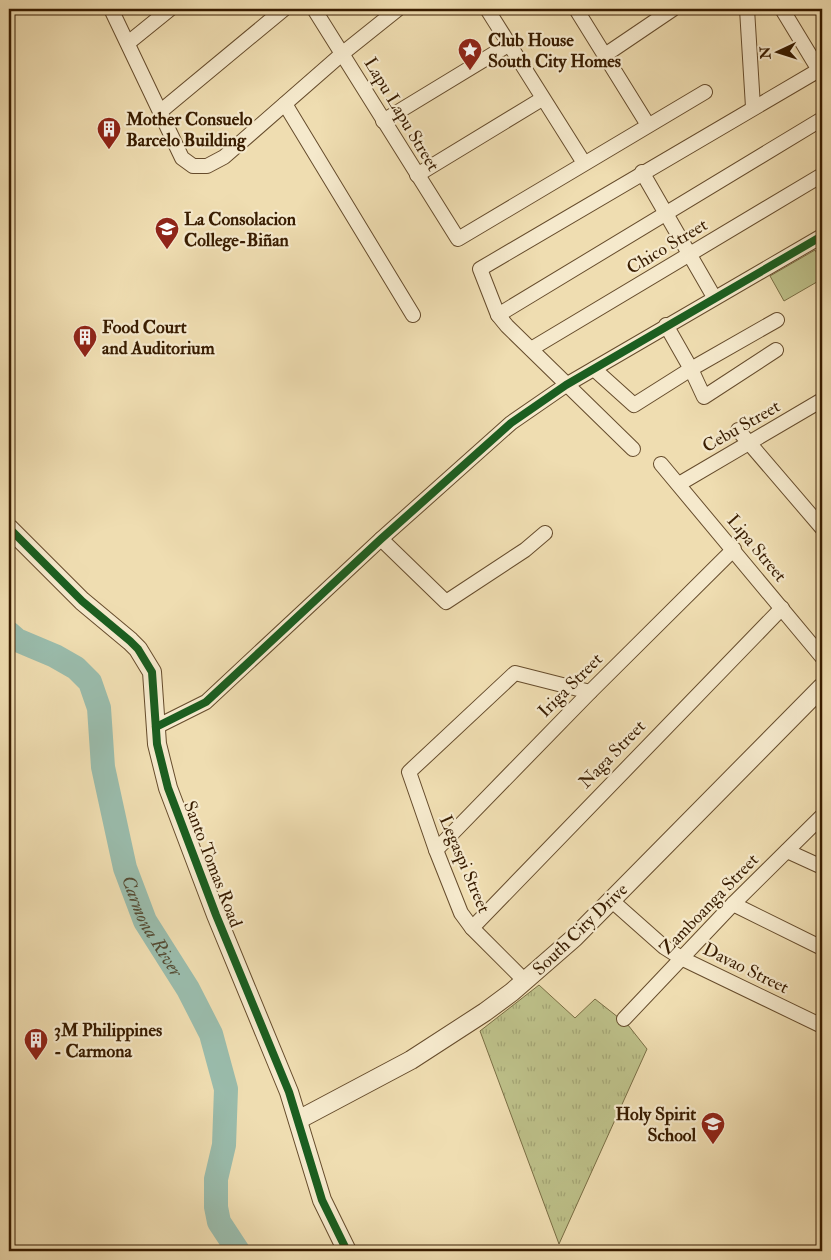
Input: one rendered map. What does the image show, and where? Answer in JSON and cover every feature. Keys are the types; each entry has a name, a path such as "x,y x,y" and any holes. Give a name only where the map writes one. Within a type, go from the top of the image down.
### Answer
{"street":[{"path":"111,9 182,158 193,166 207,166 233,150 343,54 398,9"},
{"path":"128,43 170,9"},
{"path":"161,111 284,9"},
{"name":"Lapu Lapu Street","path":"314,9 458,239 584,163"},
{"path":"487,9 584,163 705,92"},
{"path":"576,9 648,126"},
{"path":"605,55 673,9"},
{"path":"747,9 753,107"},
{"path":"633,449 566,385 498,315 480,268 753,107 820,73 782,9"},
{"path":"383,121 508,45"},
{"path":"417,175 542,99"},
{"path":"285,104 413,315"},
{"path":"498,315 822,119"},
{"path":"642,172 714,297"},
{"name":"Chico Street","path":"531,349 822,175"},
{"path":"156,727 206,702 381,539 511,422 594,368 822,236"},
{"path":"594,368 634,405 691,369 777,320"},
{"path":"666,325 691,369 704,397 776,350"},
{"name":"Cebu Street","path":"679,484 822,400"},
{"path":"738,430 822,528"},
{"name":"Lipa Street","path":"662,464 822,657"},
{"name":"Santo Tomas Road","path":"9,528 53,574 138,649 152,672 160,758 168,788 216,915 279,1066 298,1120 322,1200 346,1251"},
{"path":"381,539 446,602 525,550 546,532"},
{"name":"Iriga Street","path":"436,850 590,692 734,549"},
{"name":"Naga Street","path":"472,928 782,608"},
{"name":"Legaspi Street","path":"525,981 472,928 461,913 436,850 409,772 515,673 590,692"},
{"name":"South City Drive","path":"298,1120 411,1060 485,1012 525,981 574,938 822,687"},
{"name":"Zamboanga Street","path":"624,1018 683,959 733,904 822,816"},
{"path":"787,851 822,867"},
{"name":"Davao Street","path":"611,900 664,947 683,959 822,1026"},
{"path":"733,904 822,948"}],"green space":[{"path":"815,250 822,263 822,279 784,301 770,276"},
{"path":"539,985 575,1018 595,999 628,1025 647,1049 559,1244 480,1031"}],"waterway":[{"name":"Carmona River","path":"9,633 17,640 55,656 76,668 90,682 99,708 103,767 125,868 145,921 188,989 211,1034 226,1089 224,1145 216,1179 216,1207 219,1222 238,1251"}],"cycle path":[{"path":"156,727 206,702 381,539 511,423 566,385 822,236"},
{"path":"9,528 82,601 138,649 152,672 157,744 168,788 216,915 289,1092 322,1200 347,1251"}],"place":[{"name":"Club House South City Homes","path":"470,71"},
{"name":"Mother Consuelo Barcelo Building","path":"109,150"},
{"name":"La Consolacion College-Biñan","path":"167,250"},
{"name":"Food Court and Auditorium","path":"85,358"},
{"name":"3M Philippines - Carmona","path":"36,1061"},
{"name":"Holy Spirit School","path":"713,1145"}]}
